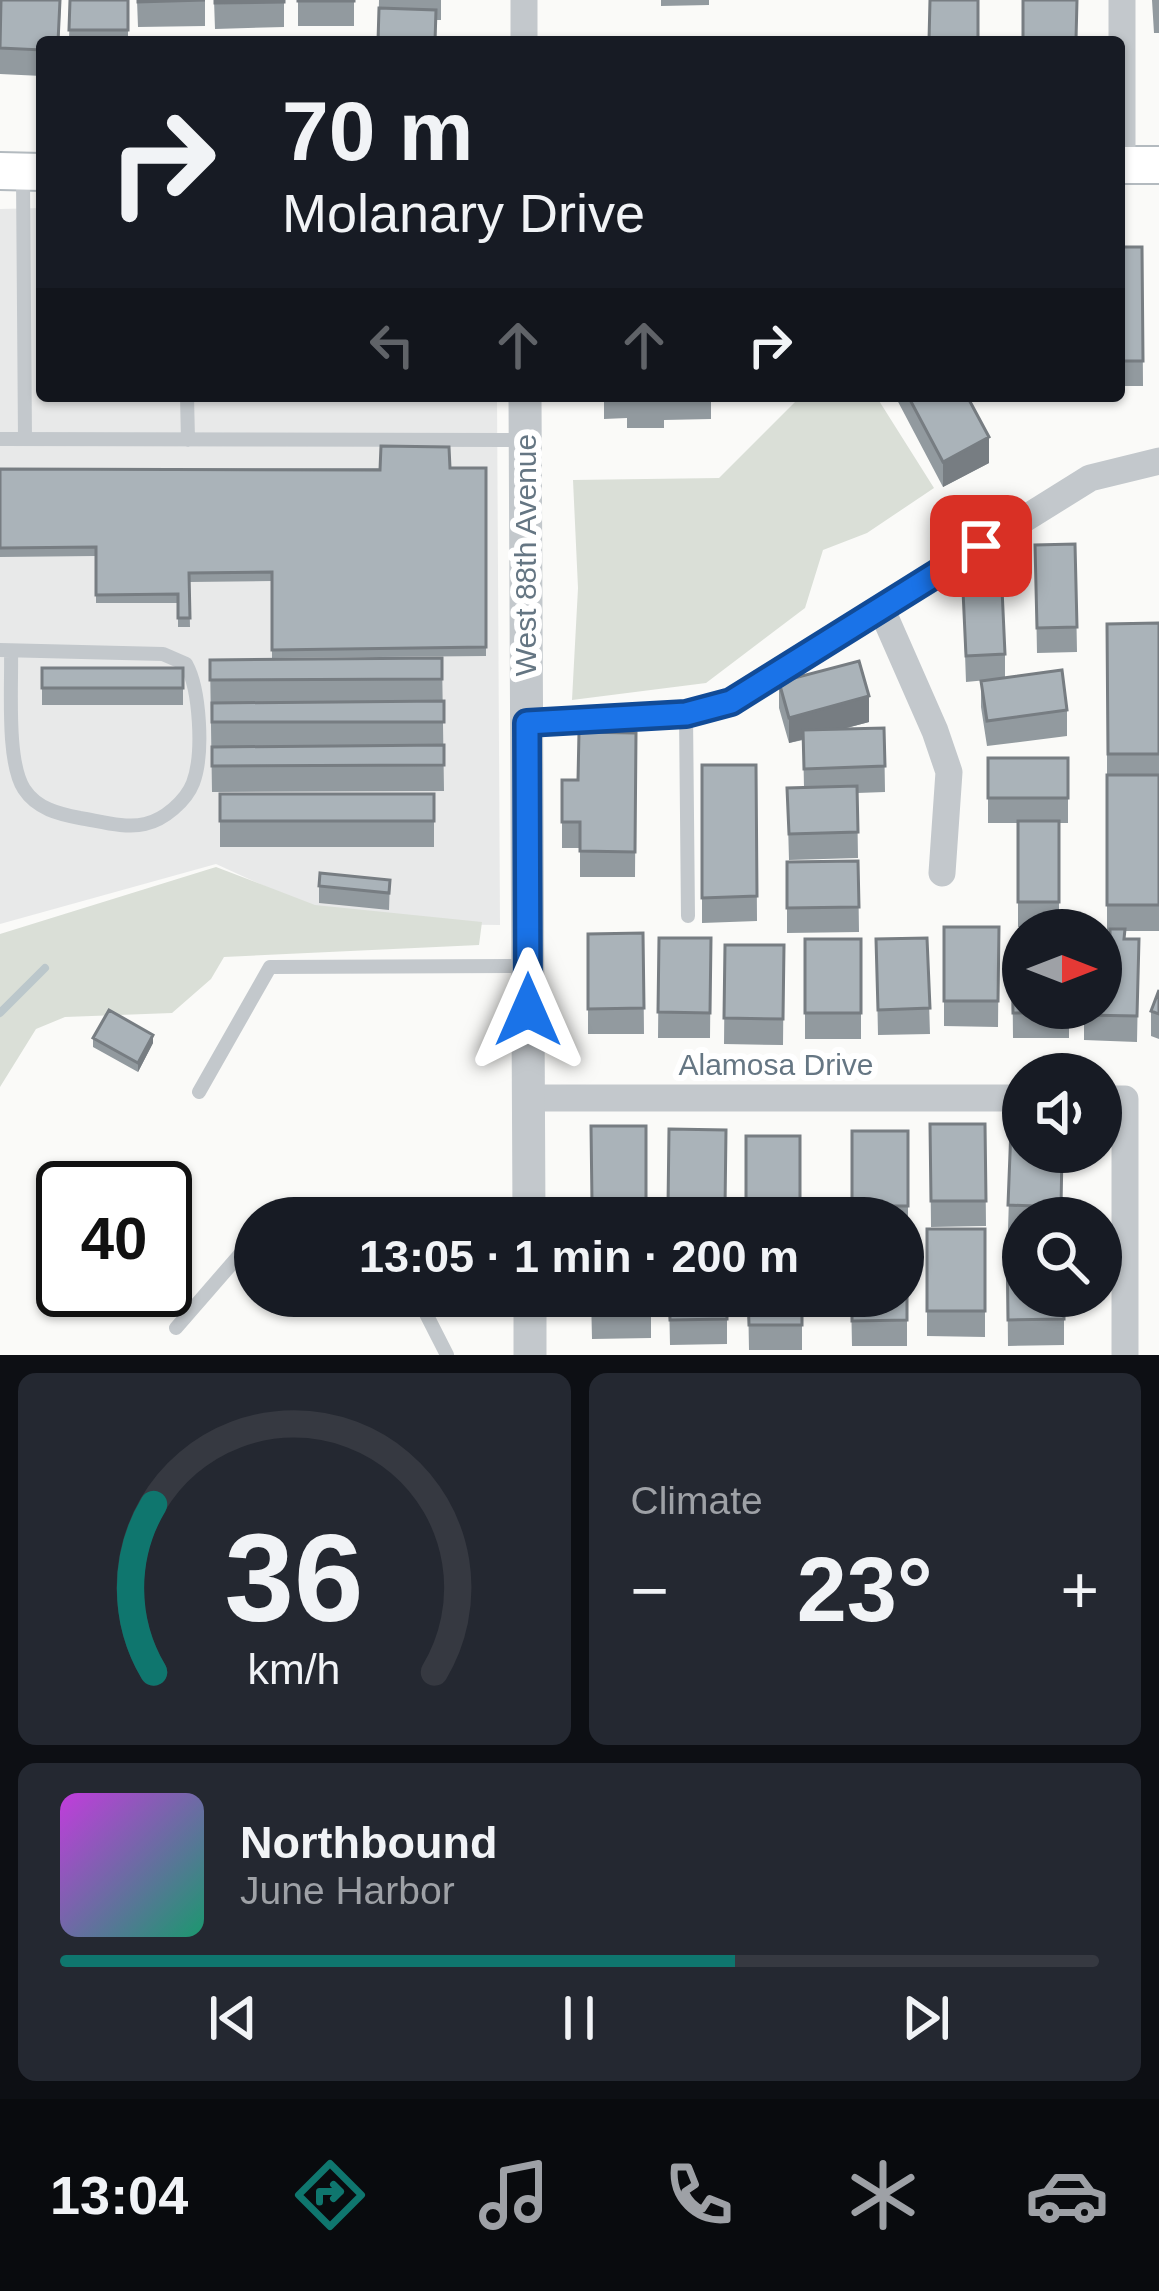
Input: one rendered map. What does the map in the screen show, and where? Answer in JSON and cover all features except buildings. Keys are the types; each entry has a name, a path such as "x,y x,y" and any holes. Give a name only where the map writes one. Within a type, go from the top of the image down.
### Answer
{"street":[{"path":"524,0 524,36"},
{"path":"1122,0 1124,36"},
{"path":"1125,45 1133,165"},
{"name":"West 88th Avenue","path":"525,402 529,1197"},
{"path":"527,723 686,714 731,702 1090,478 1159,461"},
{"path":"881,608 949,772 942,873"},
{"name":"Alamosa Drive","path":"529,1098 1002,1098"},
{"path":"1122,1099 1125,1355"},
{"path":"530,1317 530,1355"}],"lane":[{"path":"22,171 25,439"},
{"path":"25,307 36,308"},
{"path":"187,402 188,440"},
{"path":"0,439 526,440"},
{"path":"6,651 163,654 186,664 196,684 194,782 176,808 145,824 106,822 51,813 24,789 14,752 6,651"},
{"path":"686,714 688,916"},
{"path":"199,1092 270,967 528,966"},
{"path":"176,1328 234,1261"},
{"path":"428,1317 447,1355"}],"shaded area":[{"path":"36,208 36,402 497,402 500,925 346,923 216,864 0,924 0,209"},
{"path":"795,402 880,402 934,488 867,533 823,550 805,608 706,683 572,700 578,588 573,480 719,478"},
{"path":"216,867 315,905 482,922 479,945 224,957 211,979 172,1013 65,1017 36,1029 0,1087 0,934"}],"waterway":[{"path":"0,1013 45,968"}],"route":[{"path":"528,1010 527,723 686,714 731,702 981,546"}]}
